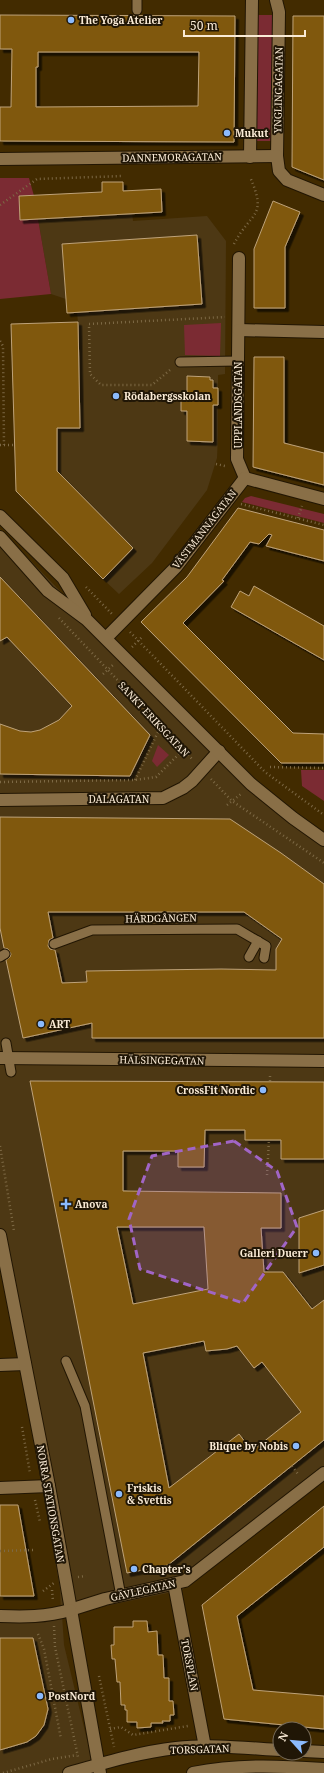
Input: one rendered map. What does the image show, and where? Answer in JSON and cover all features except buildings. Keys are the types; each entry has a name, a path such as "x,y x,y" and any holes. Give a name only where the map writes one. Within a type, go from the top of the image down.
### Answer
{"street":[{"path":"250,157 252,0"},
{"name":"YNGLINGAGATAN","path":"276,0 279,12 277,156"},
{"path":"277,156 278,171 288,180 324,195"},
{"name":"DANNEMORAGATAN","path":"0,159 277,156"},
{"name":"UPPLANDSGATAN","path":"239,258 238,459 244,478"},
{"path":"239,330 324,332"},
{"path":"244,478 324,500"},
{"name":"VÄSTMANNAGATAN","path":"106,638 176,567 244,478"},
{"path":"0,516 63,578 87,620"},
{"path":"0,537 48,591 87,620 106,638 251,784 293,818 324,840"},
{"name":"DALAGATAN","path":"0,800 162,798 183,788 219,751"},
{"name":"HÄLSINGEGATAN","path":"4,1058 324,1061"},
{"name":"NORRA STATIONSGATAN","path":"0,1239 49,1486 99,1769"},
{"path":"0,1365 26,1364"},
{"name":"GÄVLEGATAN","path":"0,1616 54,1615 85,1605 185,1581 324,1473"},
{"path":"0,1488 49,1486"},
{"name":"TORSPLAN","path":"174,1584 202,1724 205,1747"},
{"name":"TORSGATAN","path":"69,1773 99,1769 116,1760 176,1748 205,1747 272,1750"},
{"path":"312,1751 324,1752"},
{"name":"TORSGATAN","path":"193,1773 267,1766 324,1769"}],"lane":[{"path":"137,0 137,10"},
{"path":"180,362 238,361"},
{"name":"HÄRDGÅNGEN","path":"54,944 92,930 237,929 262,944"},
{"path":"250,957 262,944"},
{"path":"262,944 264,958"},
{"path":"6,1043 4,1058 11,1072"},
{"path":"66,1361 85,1406 121,1596"}],"path":[{"path":"0,205 37,179 123,176"},
{"path":"234,244 240,232 257,213 259,200 250,177"},
{"path":"180,362 152,385 101,385 90,374 89,324 218,317"},
{"path":"0,341 3,346 4,445"},
{"path":"0,445 15,445"},
{"path":"216,464 225,466"},
{"path":"238,503 324,525"},
{"path":"298,518 302,506"},
{"path":"83,584 265,772 324,815"},
{"name":"SANKT ERIKSGATAN","path":"54,612 232,801 324,864"},
{"path":"138,640 143,636"},
{"path":"103,674 108,670"},
{"path":"135,780 158,732"},
{"name":"DALAGATAN","path":"0,782 135,780 156,777 179,754"},
{"path":"270,767 324,768"},
{"path":"270,1076 270,1082"},
{"path":"267,1175 269,1140"},
{"name":"NORRA STATIONSGATAN","path":"21,1426 40,1525"},
{"path":"292,1466 298,1474"},
{"path":"0,1551 33,1550"},
{"name":"NORRA STATIONSGATAN","path":"50,1577 54,1615 55,1647 77,1755"},
{"path":"80,1577 85,1605"},
{"path":"38,1634 44,1649 61,1739"},
{"path":"98,1671 116,1760"},
{"path":"110,1729 121,1727 133,1735 202,1724"},
{"path":"3,1773 52,1759 95,1751"}],"highlighted area":[{"path":"234,1141 277,1171 297,1227 243,1303 140,1269 129,1219 152,1156"}],"shaded area":[{"path":"255,15 276,15 274,141 253,141"},
{"path":"0,178 29,178 34,196 51,294 0,299"},
{"name":"Rödabergsskolan","path":"130,194 133,221 207,216 226,241 225,374 218,375 217,458 207,490 152,563 119,594 103,579 15,445 11,324 78,322 77,312 67,313 66,299 51,294 34,196"},
{"path":"221,323 220,356 185,355 184,325"},
{"path":"251,496 324,514 324,523 242,502 245,498"},
{"path":"0,529 250,787 324,843 324,1474 182,1590 62,1615 64,1645 95,1773 0,1773 0,1620 61,1615 60,1589 0,1243"},
{"path":"158,745 169,755 157,767 152,761"},
{"path":"301,770 324,770 324,801 302,786"}],"place":[{"name":"The Yoga Atelier","path":"71,20"},
{"name":"Mukut","path":"227,133"},
{"name":"Rödabergsskolan","path":"116,396"},
{"name":"ART","path":"41,1024"},
{"name":"CrossFit Nordic","path":"263,1090"},
{"name":"Anova","path":"66,1204"},
{"name":"Galleri Duerr","path":"316,1253"},
{"name":"Blique by Nobis","path":"296,1446"},
{"name":"Friskis & Svettis","path":"119,1494"},
{"name":"Chapter's","path":"134,1569"},
{"name":"PostNord","path":"40,1696"}]}
